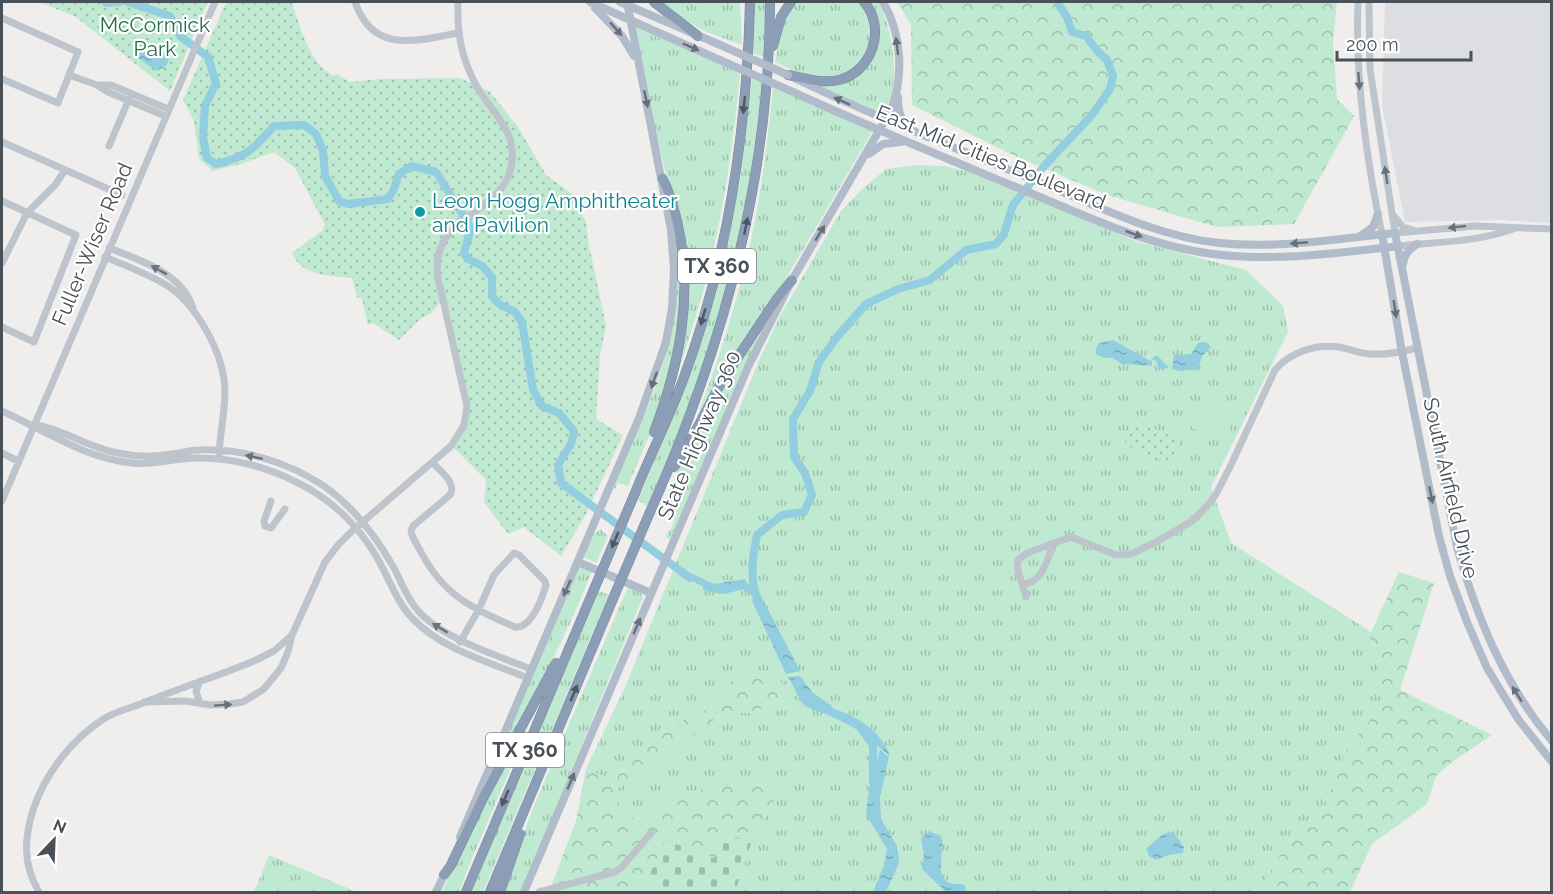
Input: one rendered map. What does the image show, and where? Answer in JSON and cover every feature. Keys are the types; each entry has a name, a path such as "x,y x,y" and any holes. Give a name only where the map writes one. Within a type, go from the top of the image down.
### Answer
{"highway":[{"path":"654,2 698,36"},
{"path":"743,2 749,47"},
{"name":"TX 360","path":"466,892 683,381 698,334 716,271 739,154 749,47 750,2"},
{"name":"TX 360","path":"490,892 664,481 704,378 735,273 753,189 768,62 770,2"},
{"path":"768,62 781,17 791,2"},
{"path":"788,75 831,81 848,77 862,66 873,48 875,36 872,14 864,2"},
{"path":"642,475 643,462 663,409 673,374 683,326 685,301 684,266 679,231 668,188 662,178"},
{"path":"664,481 685,451 722,381 792,280"},
{"path":"444,875 542,691 574,622 585,608"},
{"path":"500,892 524,821 525,805"}],"main road":[{"name":"East Mid Cities Boulevard","path":"589,2 912,145 1079,213 1166,245 1214,254 1274,258 1399,246"},
{"path":"589,2 622,36 638,63"},
{"name":"State Highway 360","path":"527,892 656,580 748,367 792,280 886,121 898,92 900,66 897,38 890,14 883,2"},
{"name":"East Mid Cities Boulevard","path":"625,3 886,121 1153,228 1201,240 1242,245 1272,245 1395,233"},
{"path":"436,892 579,562 652,386 669,327 674,290 674,246 625,3"},
{"path":"898,92 898,107 904,123 935,141"},
{"path":"866,156 890,142 912,145"},
{"path":"1355,238 1373,227 1378,214"},
{"name":"South Airfield Drive","path":"1395,233 1459,554 1473,602 1498,661 1529,712 1551,741"},
{"name":"South Airfield Drive","path":"1382,234 1402,352 1445,557 1467,622 1487,668 1518,719 1551,762"},
{"path":"1403,268 1404,257 1409,249 1417,244"},
{"path":"1353,252 1373,253 1388,266"},
{"path":"1445,557 1459,554"},
{"path":"579,562 651,593"}],"street":[{"name":"Fuller-Wiser Road","path":"2,501 215,2"},
{"path":"355,2 369,26 386,38 414,41 458,33"},
{"path":"144,702 185,701 230,705 256,696 281,669 292,635 325,562 338,545 433,463 451,446 461,432 466,413 437,268 446,237 459,222 496,195 507,178 512,162 512,148 503,122 479,90 467,67 458,33 458,2"},
{"path":"1358,2 1361,101 1382,234"},
{"path":"1369,2 1370,69 1395,233 1476,226 1551,229"},
{"path":"2,18 78,52 58,103 2,79"},
{"path":"69,75 97,85 111,85 130,97 167,112"},
{"path":"109,146 130,97"},
{"path":"2,142 123,195"},
{"path":"2,263 27,213 56,185 65,170"},
{"path":"2,201 76,235 35,341 2,327"},
{"path":"1392,212 1403,227 1418,231"},
{"path":"1399,246 1494,235 1515,228"},
{"path":"109,248 146,263 173,278 190,297 194,310 212,343 223,374 224,405 219,460"},
{"path":"105,256 163,283 182,297 194,310"},
{"path":"1026,597 1017,567 1018,560 1028,553 1071,537 1123,556 1158,541 1192,521 1206,507 1221,485 1275,370 1285,360 1317,348 1329,347 1368,354 1385,354 1417,348"},
{"path":"2,411 34,425 52,428 108,451 148,460 199,458 219,460 253,466 296,482 343,513 367,541 393,591 412,618 427,632 458,648 530,674"},
{"path":"148,460 199,450 219,450 283,464 309,477 338,497 376,537 411,601 436,628 530,674"},
{"path":"2,453 18,461"},
{"path":"433,463 452,484 453,490 413,526 411,531 426,562 440,581 456,597 478,611 522,628 528,624 546,585 538,574 514,553 494,575 478,611 458,648"},
{"path":"271,501 264,521 265,526 271,528 274,526 285,508"},
{"path":"1022,584 1031,582 1040,576 1054,543"},
{"path":"383,568 392,564"},
{"path":"39,892 28,867 25,848 28,826 35,805 53,770 72,744 108,717 254,661 274,651 292,635"},
{"path":"200,681 196,691 200,704"},
{"path":"539,892 615,872 652,832"}],"shaded area":[{"path":"1385,2 1551,2 1551,223 1501,220 1405,222 1382,105"}],"green space":[{"name":"McCormick Park","path":"39,2 208,2 170,91 76,17"},
{"path":"226,2 292,2 307,44 318,62 334,76 336,74 350,82 381,79 460,78 490,92 518,127 546,175 571,193 586,222 606,326 600,356 596,419 623,435 585,516 561,556 524,527 508,534 484,502 486,480 454,448 463,433 469,408 447,301 439,304 432,312 418,321 399,340 373,323 368,325 362,299 357,297 352,278 326,275 309,270 296,261 292,253 323,230 325,225 295,168 274,152 213,171 199,159 194,121 183,100"},
{"path":"657,2 740,2 742,45 702,30"},
{"path":"754,2 765,2 764,57 753,53"},
{"path":"794,2 860,2 867,14 871,38 862,60 842,75 828,78 814,77 775,62 782,23"},
{"path":"866,2 879,2 892,43 893,88 883,114 819,86 842,81 875,48"},
{"path":"897,2 1337,2 1333,43 1337,99 1354,116 1294,224 1217,227 1107,195 1015,156 912,105 911,24"},
{"path":"636,27 740,73 728,174 714,249 677,375 675,375 687,302 667,178"},
{"path":"752,79 762,83 750,177 732,270 715,331 699,376 647,506 638,500 692,365 729,234 741,175"},
{"path":"773,88 872,132 764,316 698,421 696,420 713,374 748,254 757,212"},
{"path":"917,165 944,166 970,172 1138,242 1246,270 1283,306 1288,332 1211,487 1231,543 1371,632 1382,706 1348,746 1325,806 1318,818 1300,824 1257,892 735,892 752,841 781,787 664,803 648,819 629,816 621,808 617,788 641,776 723,713 752,713 790,690 753,680 732,680 722,699 704,714 696,712 667,731 633,759 613,780 586,769 625,687 759,361 780,316 841,211 886,169"},
{"path":"675,232 681,288 674,360 650,434 628,486 618,483 615,489 613,488 658,379 671,333 677,290"},
{"path":"755,338 758,339 670,539 665,537 674,521 659,514 678,471 719,391"},
{"path":"1207,394 1238,409 1224,443 1192,428"},
{"path":"1135,420 1180,440 1170,464 1124,444"},
{"path":"600,529 608,536 596,563 584,557 593,533"},
{"path":"580,567 592,571 568,627 542,682 483,788"},
{"path":"1399,572 1434,583 1400,690 1492,735 1452,762 1436,776 1427,804 1372,844 1350,892 1257,892 1300,824 1318,818 1325,806 1348,746 1382,706 1371,632"},
{"path":"628,587 640,592 643,597 521,892 503,892 530,815"},
{"path":"599,591 609,595 483,892 472,892 500,821"},
{"path":"777,677 790,690 752,713 723,713 641,776 617,789 621,808 629,816 648,819 664,803 703,789 766,779 781,787 752,841 735,892 549,892 576,821 586,769 614,780 633,759 667,731 696,712 704,714 722,699 732,680"},
{"path":"519,741 522,742 459,892 442,892 473,822"},
{"path":"725,835 752,841 735,892 642,892 665,840 714,858"},
{"path":"269,855 357,892 254,892"}],"water":[{"path":"156,44 169,59 166,66 157,71 134,55"},
{"path":"1113,340 1150,361 1158,356 1169,368 1158,369 1157,361 1152,360 1150,366 1122,364 1113,358 1104,358 1096,354 1099,343"},
{"path":"1198,343 1208,343 1211,348 1202,356 1198,369 1181,371 1172,369 1174,355 1191,354"},
{"path":"684,570 714,584 745,579 746,585 705,587 681,574"},
{"path":"760,594 800,671 786,674 752,601"},
{"path":"800,676 812,692 832,706 827,713 809,708 801,701 788,677"},
{"path":"840,711 856,718 877,734 890,756 859,731 835,717"},
{"path":"880,750 889,757 880,797 881,819 897,846 899,863 886,892 873,892 884,865 887,849 866,814 869,789"},
{"path":"931,832 941,836 943,877 948,882 965,885 966,892 946,892 922,869 924,854 921,839 926,833"},
{"path":"1169,832 1174,833 1184,847 1183,853 1168,855 1156,860 1149,856 1146,849"}],"waterway":[{"path":"105,2 119,2"},
{"path":"127,2 170,16 180,36 208,57 216,83 205,106 203,138 207,158 216,164 249,151 274,126 304,125 316,134 323,151 325,176 339,201 348,204 388,199 399,174 412,166 436,172 471,228 464,253 468,259 482,266 492,277 492,296 499,304 515,312 522,322 533,390 542,406 559,413 574,431 571,444 558,465 561,483 690,578"},
{"path":"760,606 754,588 752,571 757,535 782,515 804,512 812,495 805,473 794,457 793,419 810,391 819,362 866,304 898,289 930,280 966,250 996,244 1004,234 1013,205 1046,164 1092,115 1110,89 1113,76 1107,60 1086,36 1072,32 1067,17 1057,2"},
{"path":"707,587 723,590 743,585 754,592"},
{"path":"820,707 847,719"},
{"path":"862,730 873,745 873,782"}],"place":[{"name":"Leon Hogg Amphitheater and Pavilion","path":"420,212"}]}
